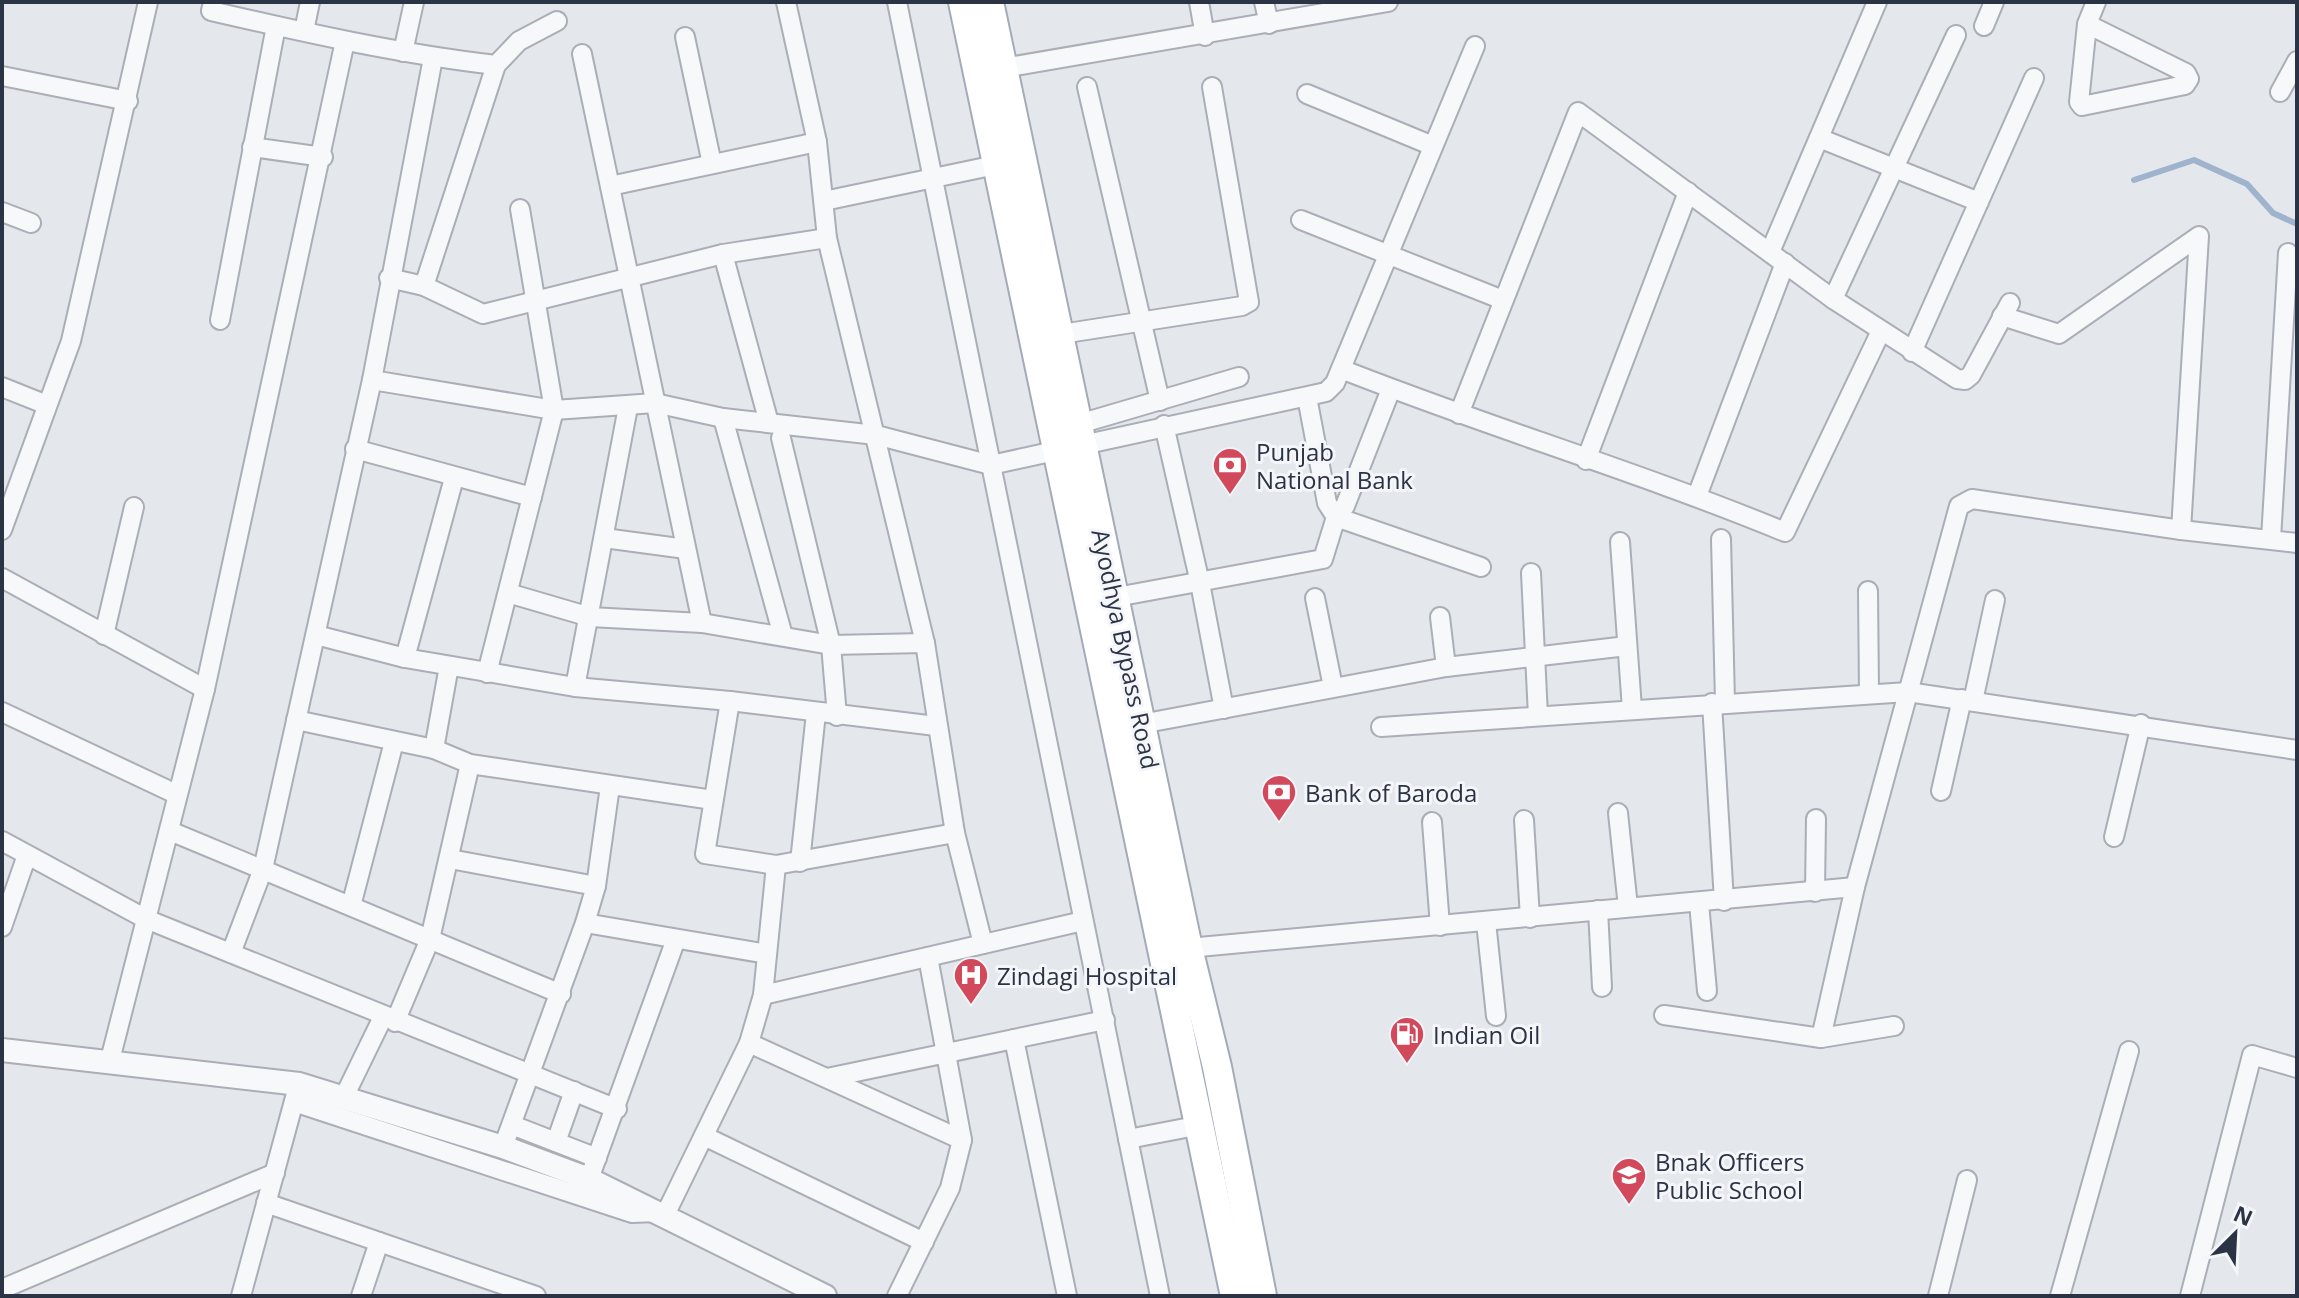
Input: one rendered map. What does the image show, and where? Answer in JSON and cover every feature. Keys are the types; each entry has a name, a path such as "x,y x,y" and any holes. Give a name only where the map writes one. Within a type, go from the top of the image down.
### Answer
{"main road":[{"name":"Ayodhya Bypass Road","path":"963,2 1061,334 1073,438 1201,1125 1221,1161 1262,1296"},
{"name":"Ayodhya Bypass Road","path":"989,2 1003,68 1010,162 1073,438 1116,597 1188,948 1221,1161 1235,1296"}],"street":[{"path":"2,530 71,341 128,101 148,2"},
{"path":"213,2 211,11 276,26 433,58 496,65"},
{"path":"304,31 310,2"},
{"path":"403,52 414,2"},
{"path":"786,2 817,142 827,238 925,643 955,833 983,944"},
{"path":"897,2 1160,1296"},
{"path":"1199,2 1205,36"},
{"path":"1264,2 1269,24"},
{"path":"1003,68 1205,36 1269,24 1326,8 1388,2"},
{"path":"1697,496 1819,138 1877,2"},
{"path":"1984,26 1994,2"},
{"path":"2087,24 2186,73 2189,79 2185,85 2082,106 2079,102 2087,24 2096,2"},
{"path":"424,286 496,65 519,41 557,21"},
{"path":"220,320 276,26"},
{"path":"1833,299 1956,35"},
{"path":"685,37 712,164"},
{"path":"110,1060 205,689 323,157 345,41"},
{"path":"1073,438 1164,425 1326,392 1335,383 1475,46"},
{"path":"582,54 702,623"},
{"path":"231,953 263,869 316,635 372,380 433,58"},
{"path":"2280,92 2297,61"},
{"path":"2,76 128,101"},
{"path":"1912,352 2034,78"},
{"path":"1087,87 1160,401"},
{"path":"1061,334 1242,306 1249,302 1212,87"},
{"path":"1307,94 1433,146"},
{"path":"1459,414 1578,112 1833,299 1957,379 1965,380 2006,310 2059,334 2199,236 2181,530"},
{"path":"1819,138 1979,202"},
{"path":"610,186 817,142"},
{"path":"252,147 323,157"},
{"path":"824,201 1010,162"},
{"path":"1586,460 1688,192"},
{"path":"487,673 554,410 520,209"},
{"path":"2,212 31,223"},
{"path":"1301,220 1503,300"},
{"path":"389,278 424,286 483,314 723,254 827,238"},
{"path":"2271,539 2288,253"},
{"path":"723,254 769,423"},
{"path":"1341,369 1586,460 1697,496 1785,532 1881,331"},
{"path":"372,380 554,410 655,403 723,418 876,435 991,465 1073,438 1160,401 1239,377"},
{"path":"2,387 47,405"},
{"path":"1116,597 1323,559 1336,517 1345,506 1391,389"},
{"path":"1307,397 1327,503 1336,517 1481,567"},
{"path":"575,687 628,407"},
{"path":"723,418 783,636"},
{"path":"1164,425 1200,583 1224,709"},
{"path":"781,438 831,645 837,716"},
{"path":"355,449 532,497"},
{"path":"405,658 454,478"},
{"path":"1821,1038 1855,887 1959,506 1972,499 2181,530 2297,543"},
{"path":"104,635 134,507"},
{"path":"604,538 686,549"},
{"path":"1721,539 1718,702 1724,901"},
{"path":"1620,542 1632,709"},
{"path":"1531,573 1538,716"},
{"path":"2,578 205,689"},
{"path":"1868,591 1869,692"},
{"path":"508,593 590,617 702,623 831,645 925,643"},
{"path":"1315,598 1333,687"},
{"path":"1941,791 1995,600"},
{"path":"1440,617 1446,667"},
{"path":"316,635 405,658 575,687 730,701 936,726"},
{"path":"1141,724 1446,667 1627,646"},
{"path":"434,749 449,666"},
{"path":"1381,727 1718,702 1908,692 2141,724 2297,750"},
{"path":"730,701 705,854 776,865 955,833"},
{"path":"2,712 176,794"},
{"path":"800,862 816,713"},
{"path":"296,720 434,749 470,764 713,800"},
{"path":"2114,837 2141,724"},
{"path":"351,906 394,742"},
{"path":"343,1099 430,939 470,764"},
{"path":"503,1147 561,994 596,886 610,786"},
{"path":"1618,813 1628,907"},
{"path":"1815,892 1816,819"},
{"path":"1524,820 1530,918"},
{"path":"1432,822 1440,926"},
{"path":"170,831 561,994"},
{"path":"2,841 146,919 617,1109"},
{"path":"2,927 27,855"},
{"path":"450,859 596,886"},
{"path":"661,1214 704,1136 749,1043 763,995 776,865"},
{"path":"1188,948 1855,887"},
{"path":"1699,903 1707,991"},
{"path":"1598,910 1602,987"},
{"path":"763,995 1083,921"},
{"path":"1486,922 1496,1016"},
{"path":"585,923 767,954"},
{"path":"593,1168 617,1109 676,939"},
{"path":"897,1296 950,1188 962,1140 928,957"},
{"path":"1664,1015 1821,1038 1894,1026"},
{"path":"827,1078 1105,1020"},
{"path":"1014,1039 1067,1296"},
{"path":"749,1043 962,1140"},
{"path":"2,1050 110,1060 343,1099 503,1147 593,1168"},
{"path":"2060,1296 2129,1051"},
{"path":"2190,1296 2252,1055 2297,1068"},
{"path":"556,1142 574,1091"},
{"path":"241,1296 296,1093"},
{"path":"296,1093 632,1213 661,1214"},
{"path":"512,1125 556,1142 661,1214 825,1296"},
{"path":"1128,1139 1201,1125"},
{"path":"704,1136 924,1242"},
{"path":"2,1289 275,1173"},
{"path":"1938,1296 1967,1180"},
{"path":"266,1203 536,1296"},
{"path":"361,1296 379,1242"}],"waterway":[{"path":"2134,180 2194,160 2247,184 2273,213 2297,224"}],"place":[{"name":"Punjab National Bank","path":"1230,496"},
{"name":"Bank of Baroda","path":"1279,823"},
{"name":"Zindagi Hospital","path":"971,1006"},
{"name":"Indian Oil","path":"1407,1065"},
{"name":"Bnak Officers Public School","path":"1629,1206"}]}
